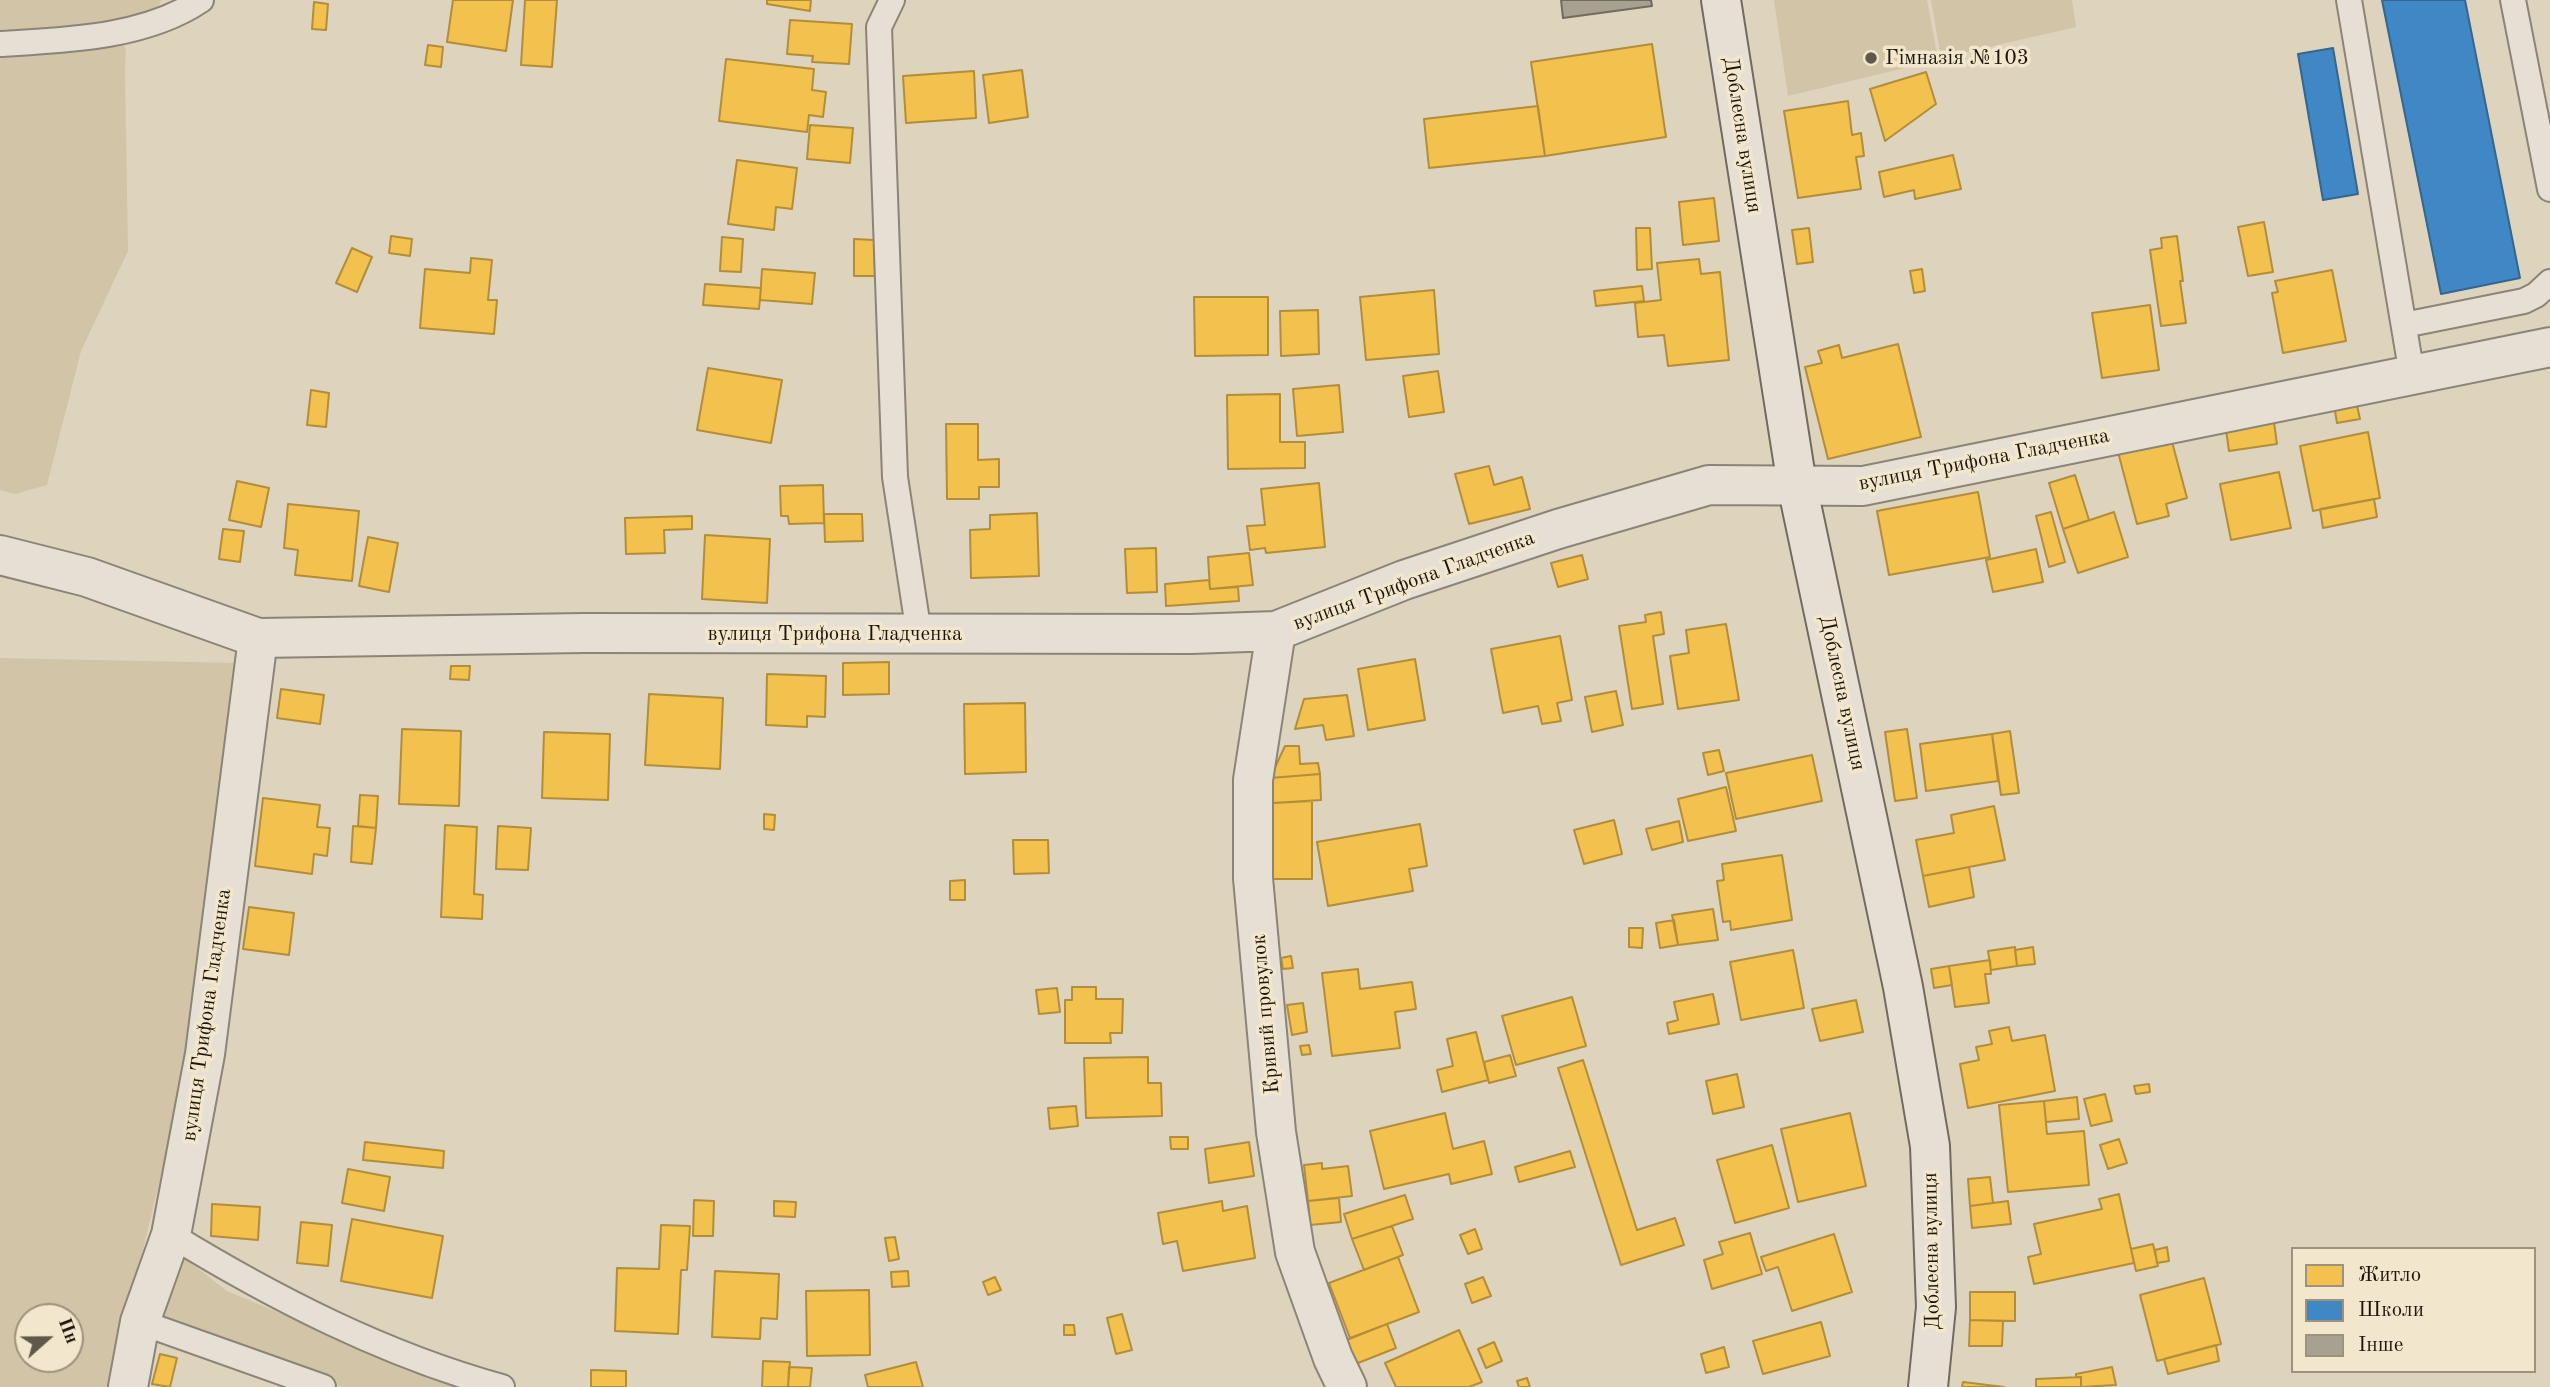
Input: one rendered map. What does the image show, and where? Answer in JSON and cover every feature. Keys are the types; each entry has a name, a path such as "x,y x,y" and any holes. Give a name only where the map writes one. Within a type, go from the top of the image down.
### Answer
{"street":[{"name":"Доблесна вулиця","path":"1721,0 1797,485 1897,961 1930,1146 1936,1307 1928,1387"},
{"name":"вулиця Трифона Гладченка","path":"0,555 87,577 258,638 584,633 1191,634 1276,631 1404,580 1558,528 1709,485 1863,486 2550,347"},
{"name":"Кривий провулок","path":"1276,631 1253,780 1253,878 1276,1132 1294,1252 1333,1358 1347,1387"},
{"name":"вулиця Трифона Гладченка","path":"128,1387 140,1322 171,1235 205,1054 258,638"}],"lane":[{"path":"0,44 53,41 124,30 182,13 201,0"},
{"path":"892,0 879,27 895,477 919,634"},
{"path":"2349,0 2412,374"},
{"path":"2513,0 2550,189"},
{"path":"2404,325 2524,301 2536,295 2550,282"},
{"path":"171,1235 238,1276 370,1341 502,1387"},
{"path":"140,1322 323,1387"}],"shaded area":[{"path":"0,0 161,0 150,35 123,43 126,51 128,251 81,351 47,485 15,494 0,490"},
{"path":"1774,0 1927,0 1938,60 1788,96"},
{"path":"1931,0 2072,0 2076,27 1941,58"},
{"path":"0,658 239,663 190,1054 110,1387 0,1387"},
{"path":"183,1257 227,1291 368,1350 477,1387 343,1387 177,1329 164,1322 162,1311"}],"building: Житло":[{"path":"453,0 513,0 506,51 447,42"},
{"path":"525,0 557,0 552,67 521,65"},
{"path":"767,0 811,0 810,11 767,4"},
{"path":"314,2 328,4 326,30 312,29"},
{"path":"790,20 852,24 849,64 812,62 813,56 787,54"},
{"path":"1652,44 1666,137 1545,156 1531,62"},
{"path":"428,45 443,47 441,67 425,65"},
{"path":"726,59 814,69 812,90 826,92 823,117 809,115 807,132 719,121"},
{"path":"1022,70 1028,117 989,123 983,75"},
{"path":"974,71 976,118 906,123 903,76"},
{"path":"1926,72 1936,104 1885,141 1870,89"},
{"path":"1848,101 1852,135 1861,133 1864,156 1856,157 1861,189 1798,198 1784,111"},
{"path":"1538,106 1545,156 1429,168 1424,119"},
{"path":"810,125 853,128 850,163 807,159"},
{"path":"1953,155 1961,189 1915,199 1914,190 1884,197 1879,172"},
{"path":"737,160 797,168 792,209 776,207 774,230 728,224"},
{"path":"1714,198 1719,241 1683,245 1679,202"},
{"path":"2264,222 2273,272 2248,276 2238,227"},
{"path":"1636,228 1650,228 1652,269 1637,270"},
{"path":"1809,228 1813,262 1797,264 1792,230"},
{"path":"391,236 412,239 410,256 389,253"},
{"path":"2177,236 2186,323 2161,326 2150,250 2162,248 2161,238"},
{"path":"722,237 743,239 741,272 720,271"},
{"path":"854,239 874,240 875,276 854,276"},
{"path":"352,248 372,257 357,292 336,283"},
{"path":"471,258 492,260 488,300 497,300 494,334 420,328 425,269 470,273"},
{"path":"1699,259 1701,274 1720,272 1729,360 1668,366 1664,335 1638,337 1635,303 1661,300 1657,263"},
{"path":"762,269 815,273 812,304 760,300"},
{"path":"1922,269 1925,291 1914,293 1910,271"},
{"path":"2332,270 2346,341 2283,353 2272,293 2278,292 2275,281"},
{"path":"705,284 761,288 759,309 703,305"},
{"path":"1642,286 1644,301 1596,306 1594,291"},
{"path":"1434,290 1439,354 1366,360 1360,297"},
{"path":"1194,297 1268,297 1268,355 1195,356"},
{"path":"2150,305 2159,370 2102,378 2092,313"},
{"path":"1318,310 1319,354 1281,356 1280,311"},
{"path":"1898,344 1921,437 1828,459 1805,367 1822,363 1818,351 1839,345 1842,358"},
{"path":"708,368 782,380 771,443 697,430"},
{"path":"1438,371 1444,412 1409,417 1403,376"},
{"path":"1339,385 1343,432 1297,436 1293,389"},
{"path":"311,390 329,393 326,427 307,425"},
{"path":"1280,394 1280,442 1305,442 1305,468 1228,469 1227,395"},
{"path":"2356,401 2360,419 2337,423 2334,405"},
{"path":"2273,415 2277,444 2229,451 2225,423"},
{"path":"946,424 978,424 978,460 999,459 999,487 979,487 979,499 947,499"},
{"path":"2368,432 2380,498 2313,511 2300,446"},
{"path":"2171,438 2187,498 2166,504 2169,516 2137,524 2118,452"},
{"path":"1489,466 1494,485 1522,477 1530,509 1469,524 1455,474"},
{"path":"2279,472 2291,528 2231,540 2220,484"},
{"path":"2075,475 2089,520 2063,529 2049,483"},
{"path":"237,481 269,488 261,527 229,520"},
{"path":"1319,483 1325,547 1266,553 1265,548 1250,550 1247,526 1265,525 1261,489"},
{"path":"823,485 824,523 789,524 788,516 781,516 780,486"},
{"path":"1978,492 1990,557 1889,575 1877,511"},
{"path":"2374,499 2377,517 2323,528 2320,509"},
{"path":"288,504 359,511 352,581 295,575 298,550 284,548"},
{"path":"2051,512 2065,562 2049,567 2036,516"},
{"path":"2114,512 2128,557 2078,573 2063,529"},
{"path":"1037,513 1039,576 971,578 970,530 990,529 990,515"},
{"path":"824,514 862,514 863,541 825,542"},
{"path":"692,516 692,529 664,530 665,553 626,554 625,518"},
{"path":"223,529 244,531 240,562 219,559"},
{"path":"705,535 770,539 767,603 702,599"},
{"path":"368,537 398,543 389,592 359,586"},
{"path":"1156,548 1157,592 1127,593 1125,549"},
{"path":"2036,549 2043,582 1993,592 1986,560"},
{"path":"1249,553 1253,585 1210,589 1208,557"},
{"path":"1582,555 1588,579 1558,587 1551,563"},
{"path":"1209,580 1210,589 1238,587 1239,601 1166,606 1165,584"},
{"path":"1661,612 1664,634 1653,636 1663,704 1632,709 1619,626 1646,622 1645,615"},
{"path":"1726,624 1739,700 1678,709 1670,656 1689,653 1686,630"},
{"path":"1560,636 1572,700 1557,703 1561,721 1542,724 1538,706 1503,713 1491,649"},
{"path":"1415,659 1425,720 1368,730 1358,669"},
{"path":"889,662 889,694 843,695 843,663"},
{"path":"451,666 470,666 469,680 450,679"},
{"path":"767,674 826,676 825,717 807,716 807,727 766,725"},
{"path":"281,689 324,695 320,724 277,718"},
{"path":"1616,691 1623,725 1592,732 1585,697"},
{"path":"649,694 723,698 720,769 645,765"},
{"path":"1347,695 1354,736 1326,740 1323,725 1295,729 1304,699"},
{"path":"1025,703 1026,772 965,774 964,704"},
{"path":"402,729 461,731 459,806 399,804"},
{"path":"1907,729 1917,798 1895,801 1885,732"},
{"path":"2010,731 2019,793 2001,795 1992,734"},
{"path":"544,732 610,734 608,800 542,798"},
{"path":"1992,734 1998,781 1926,791 1920,744"},
{"path":"1285,746 1299,746 1300,764 1318,763 1320,774 1270,778"},
{"path":"1719,750 1724,771 1708,775 1703,753"},
{"path":"1812,755 1822,801 1736,819 1726,773"},
{"path":"1320,774 1321,800 1273,803 1270,778"},
{"path":"1726,787 1736,831 1688,841 1678,799"},
{"path":"360,795 378,796 376,828 358,826"},
{"path":"263,798 320,805 317,827 330,828 327,856 314,854 312,874 255,866"},
{"path":"1312,801 1312,879 1272,879 1273,803"},
{"path":"1994,806 2005,860 1923,876 1916,840 1954,833 1951,815"},
{"path":"764,814 775,815 774,830 764,829"},
{"path":"1614,820 1622,854 1584,864 1574,830"},
{"path":"1679,821 1683,842 1652,850 1646,829"},
{"path":"1420,824 1427,866 1409,869 1413,891 1328,906 1317,842"},
{"path":"445,825 477,827 474,894 483,895 482,919 441,917"},
{"path":"353,826 376,828 372,864 351,862"},
{"path":"498,826 531,828 528,870 496,869"},
{"path":"1013,840 1048,840 1049,873 1014,874"},
{"path":"1782,855 1792,920 1731,930 1730,921 1723,922 1717,881 1724,880 1722,864"},
{"path":"1969,867 1974,897 1929,907 1923,876"},
{"path":"965,880 965,900 950,900 950,881"},
{"path":"249,907 294,913 289,955 243,949"},
{"path":"1713,909 1718,940 1678,945 1672,915"},
{"path":"1674,920 1678,945 1660,948 1656,923"},
{"path":"1629,928 1643,928 1642,948 1629,947"},
{"path":"2015,947 2017,966 1991,970 1988,951"},
{"path":"2033,947 2035,964 2017,966 2015,950"},
{"path":"1793,950 1804,1008 1741,1020 1730,962"},
{"path":"1291,956 1293,968 1283,969 1281,958"},
{"path":"1990,960 1991,974 1985,974 1989,1003 1955,1007 1949,966"},
{"path":"1949,966 1952,985 1934,988 1931,969"},
{"path":"1358,969 1360,989 1412,982 1416,1009 1395,1012 1400,1048 1332,1056 1322,973"},
{"path":"1072,987 1096,987 1096,999 1123,999 1122,1033 1110,1033 1111,1043 1065,1043 1065,1000 1072,1000"},
{"path":"1057,988 1060,1012 1039,1014 1036,990"},
{"path":"1713,994 1719,1024 1669,1034 1667,1023 1678,1020 1674,1002"},
{"path":"1572,997 1586,1046 1516,1065 1502,1016"},
{"path":"1856,1000 1863,1032 1820,1041 1812,1009"},
{"path":"1303,1003 1307,1032 1292,1035 1287,1005"},
{"path":"2009,1027 2012,1041 2045,1035 2055,1091 1968,1108 1960,1064 1979,1060 1976,1047 1992,1044 1989,1031"},
{"path":"1476,1032 1488,1080 1442,1092 1437,1070 1453,1066 1447,1039"},
{"path":"1309,1045 1311,1054 1302,1055 1300,1046"},
{"path":"1510,1055 1516,1076 1489,1083 1484,1062"},
{"path":"1148,1057 1148,1083 1161,1083 1162,1116 1086,1118 1084,1058"},
{"path":"1583,1060 1637,1230 1675,1218 1684,1245 1621,1265 1558,1068"},
{"path":"1737,1074 1744,1107 1713,1114 1706,1081"},
{"path":"2149,1084 2150,1092 2136,1094 2134,1086"},
{"path":"2105,1094 2112,1121 2091,1126 2084,1099"},
{"path":"2077,1097 2079,1119 2046,1122 2044,1101"},
{"path":"2044,1101 2047,1134 2084,1131 2089,1185 2008,1192 1999,1105"},
{"path":"1076,1106 1078,1126 1050,1129 1048,1108"},
{"path":"1445,1113 1453,1149 1484,1141 1492,1174 1451,1184 1449,1174 1384,1189 1370,1131"},
{"path":"1850,1113 1866,1186 1798,1202 1781,1129"},
{"path":"1170,1137 1188,1137 1188,1149 1171,1149"},
{"path":"2119,1139 2127,1163 2108,1169 2100,1145"},
{"path":"365,1142 444,1151 443,1168 363,1160"},
{"path":"1249,1142 1254,1176 1209,1183 1205,1149"},
{"path":"1772,1145 1789,1208 1735,1223 1717,1160"},
{"path":"1570,1151 1575,1167 1519,1182 1515,1167"},
{"path":"1322,1163 1322,1169 1348,1166 1352,1196 1308,1201 1304,1165"},
{"path":"348,1169 390,1177 384,1211 342,1203"},
{"path":"1990,1177 1993,1203 1970,1206 1968,1179"},
{"path":"2119,1194 2134,1263 2034,1284 2028,1257 2041,1254 2034,1224 2102,1209 2099,1199"},
{"path":"1405,1195 1413,1219 1352,1239 1344,1214"},
{"path":"1339,1198 1341,1222 1310,1225 1308,1201"},
{"path":"694,1200 714,1201 713,1236 693,1236"},
{"path":"774,1201 796,1202 795,1217 774,1216"},
{"path":"1222,1201 1223,1211 1247,1206 1255,1258 1183,1271 1177,1241 1163,1244 1158,1213"},
{"path":"2008,1201 2011,1224 1972,1228 1970,1206"},
{"path":"212,1204 260,1207 258,1240 211,1236"},
{"path":"352,1219 443,1236 432,1298 341,1281"},
{"path":"301,1222 332,1225 328,1266 297,1263"},
{"path":"661,1225 690,1226 687,1270 681,1270 678,1334 615,1331 617,1268 659,1269"},
{"path":"1392,1226 1403,1255 1364,1270 1352,1239"},
{"path":"1475,1229 1482,1249 1468,1254 1460,1235"},
{"path":"1750,1233 1762,1274 1712,1289 1704,1260 1723,1254 1719,1242"},
{"path":"1834,1234 1852,1292 1792,1311 1778,1267 1766,1271 1761,1257"},
{"path":"895,1237 899,1259 889,1261 885,1238"},
{"path":"2153,1244 2158,1266 2136,1271 2131,1249"},
{"path":"2167,1247 2169,1261 2157,1263 2155,1250"},
{"path":"1398,1257 1419,1312 1350,1338 1329,1283"},
{"path":"715,1271 779,1274 777,1319 761,1318 760,1339 712,1337"},
{"path":"908,1271 909,1286 892,1287 891,1272"},
{"path":"995,1277 1001,1290 988,1295 983,1282"},
{"path":"1483,1277 1491,1296 1472,1303 1465,1284"},
{"path":"2204,1278 2221,1344 2157,1361 2140,1295"},
{"path":"869,1290 870,1355 807,1356 806,1291"},
{"path":"1970,1292 2015,1292 2015,1321 1970,1320"},
{"path":"1122,1314 1132,1350 1116,1354 1107,1318"},
{"path":"1970,1320 2003,1321 2002,1346 1969,1346"},
{"path":"1821,1322 1830,1356 1763,1374 1753,1341"},
{"path":"1387,1324 1396,1348 1353,1365 1344,1341"},
{"path":"1064,1325 1074,1325 1075,1335 1064,1335"},
{"path":"1459,1330 1482,1382 1469,1387 1396,1387 1385,1363"},
{"path":"1494,1342 1502,1361 1486,1368 1478,1349"},
{"path":"2216,1345 2219,1361 2168,1374 2164,1359"},
{"path":"1724,1347 1729,1367 1706,1373 1701,1354"},
{"path":"160,1354 177,1358 170,1387 152,1384"},
{"path":"763,1361 790,1362 788,1387 762,1387"},
{"path":"916,1362 923,1387 868,1387 865,1375"},
{"path":"789,1367 812,1368 810,1387 788,1387"},
{"path":"2112,1367 2116,1385 2081,1387 2081,1377 2076,1377 2076,1374"},
{"path":"591,1370 626,1371 626,1387 591,1387"},
{"path":"2081,1377 2081,1387 2036,1387 2036,1379"},
{"path":"1527,1378 1530,1387 1519,1387 1517,1381"},
{"path":"1963,1382 2004,1387 1962,1387"}],"building: Школи":[{"path":"2382,0 2465,0 2520,278 2441,294"},
{"path":"2333,48 2358,194 2323,200 2298,54"}],"building: Інше":[{"path":"1561,0 1651,0 1652,6 1563,18"}],"place":[{"name":"Гімназія №103","path":"1871,58"}]}
